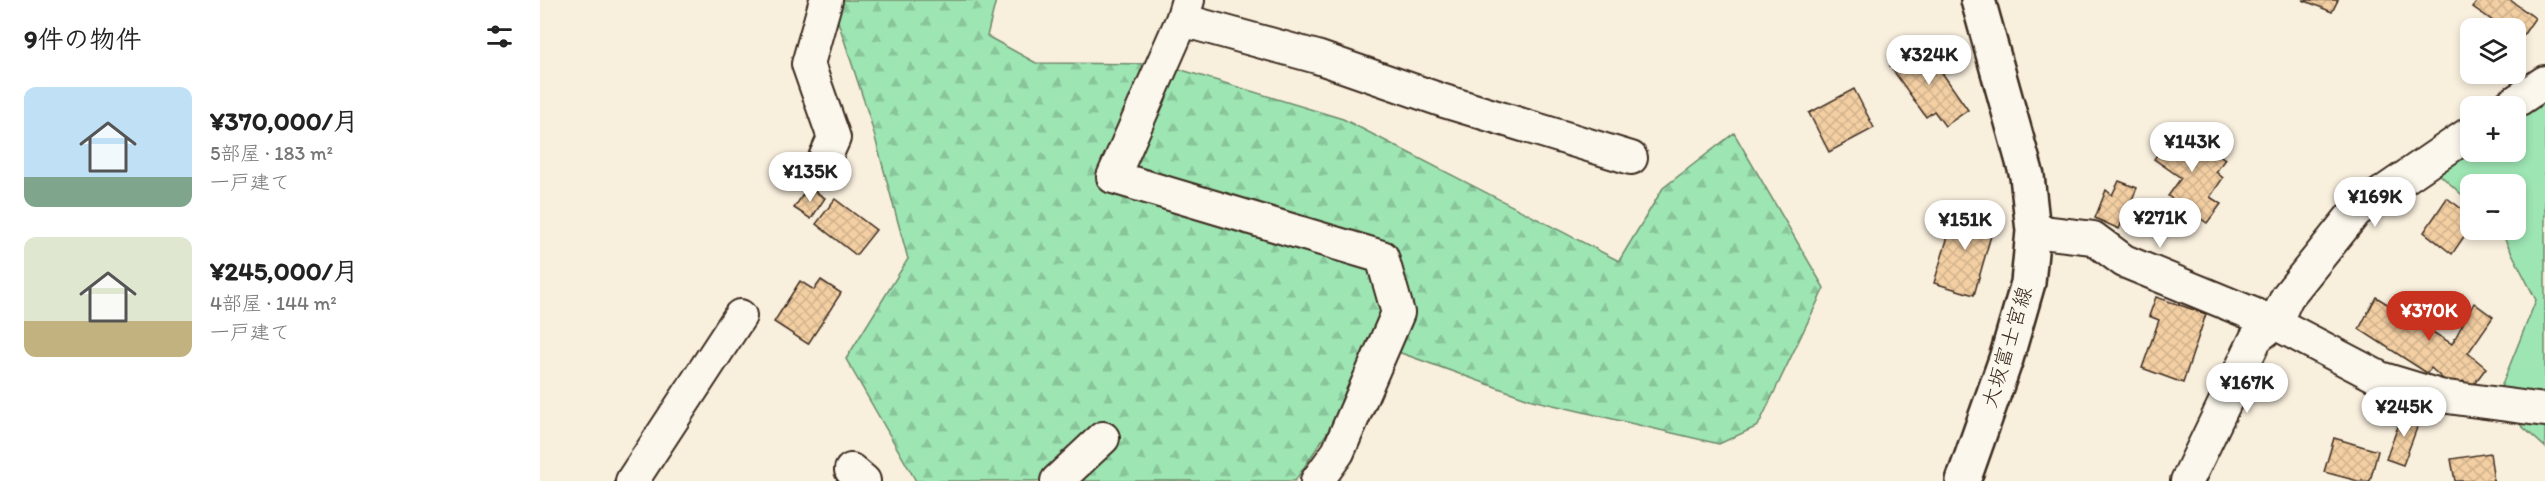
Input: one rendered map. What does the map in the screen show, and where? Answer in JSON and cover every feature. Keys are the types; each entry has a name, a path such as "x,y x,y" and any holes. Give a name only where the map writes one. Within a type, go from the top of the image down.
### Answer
{"main road":[{"name":"大坂富士宮線","path":"1963,481 2006,359 2028,284 2033,231 2027,176 1978,0"}],"street":[{"path":"825,158 834,138 808,64 826,0"},
{"path":"1317,481 1338,452 1398,313 1382,257 1113,177 1185,10 1444,101 1631,158"},
{"path":"2524,96 2545,82"},
{"path":"2187,481 2256,339 2275,323 2288,297 2356,211 2460,140"},
{"path":"2033,231 2093,238 2124,261 2275,323 2379,378 2440,396 2545,410"},
{"path":"632,481 740,316"},
{"path":"1057,481 1103,438"}],"green space":[{"path":"831,0 996,0 987,36 1036,63 1162,64 1343,119 1619,261 1663,188 1734,133 1824,288 1758,426 1719,444 1532,400 1384,347 1295,481 916,481 846,359 908,259 870,119"},
{"path":"2545,78 2545,447 2495,402 2536,300 2505,240 2526,240 2526,174 2460,174 2460,193 2427,163 2460,155 2460,162 2526,162 2526,96"}],"building":[{"path":"2303,0 2338,0 2332,12"},
{"path":"2478,0 2510,0 2535,18 2526,31 2526,18 2489,18 2473,7"},
{"path":"1922,44 1968,110 1945,126 1934,111 1926,117 1890,66"},
{"path":"1854,89 1874,128 1829,152 1809,113"},
{"path":"2178,125 2225,159 2216,172 2223,178 2210,197 2221,204 2207,223 2168,196 2181,178 2154,159"},
{"path":"2119,181 2137,188 2119,229 2095,218 2106,190 2112,195"},
{"path":"808,187 825,198 811,219 794,208"},
{"path":"2447,198 2460,208 2462,240 2452,254 2424,232"},
{"path":"835,199 876,230 856,255 816,224"},
{"path":"1957,206 1996,218 1974,295 1934,283"},
{"path":"821,280 841,293 808,344 774,322 800,281 814,290"},
{"path":"2156,297 2206,314 2183,383 2142,368 2159,320 2149,316"},
{"path":"2376,297 2452,344 2474,303 2493,317 2468,353 2486,368 2471,388 2463,381 2455,390 2431,368 2427,373 2359,329"},
{"path":"2404,410 2421,417 2403,465 2386,459"},
{"path":"2334,438 2378,451 2370,481 2358,481 2324,472"},
{"path":"2490,453 2494,481 2455,481 2451,459"}]}
